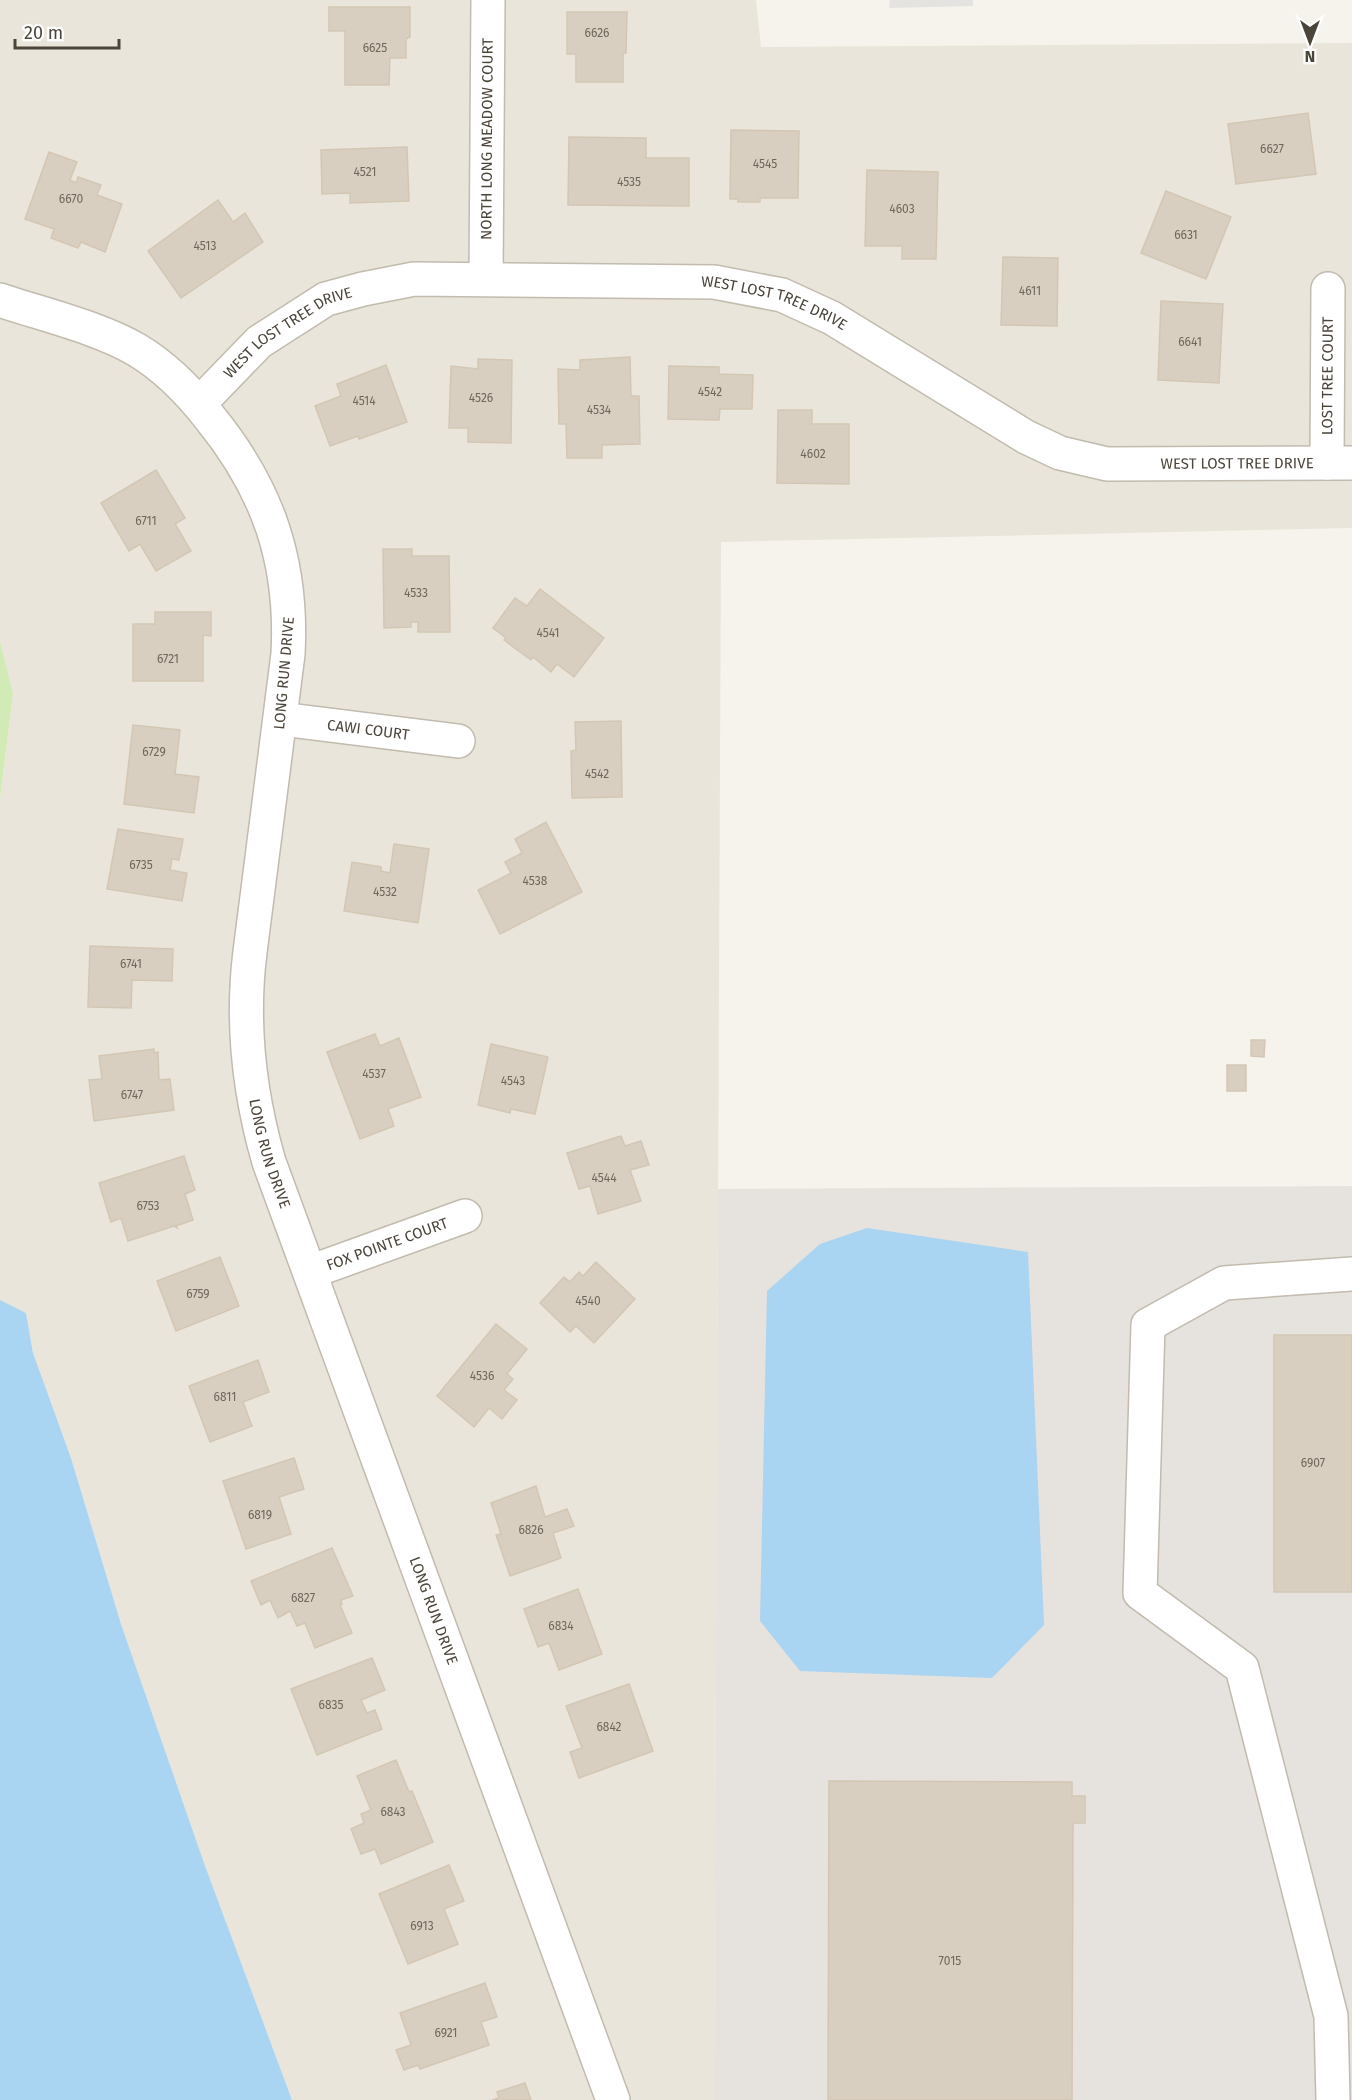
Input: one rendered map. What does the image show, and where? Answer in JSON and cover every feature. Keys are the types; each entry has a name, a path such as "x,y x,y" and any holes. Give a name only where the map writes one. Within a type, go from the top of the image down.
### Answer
{"street":[{"name":"NORTH LONG MEADOW COURT","path":"486,279 488,0"},
{"name":"WEST LOST TREE DRIVE","path":"199,404 259,342 326,299 363,289 414,279 714,282 782,295 832,318 1026,437 1060,453 1107,464 1340,463"},
{"name":"LOST TREE COURT","path":"1328,289 1340,463"},
{"name":"LONG RUN DRIVE","path":"0,300 83,328 135,349 179,381 236,451 267,508 282,555 290,620 281,719 248,968 247,1050 253,1097 269,1162 613,2100"},
{"name":"CAWI COURT","path":"281,719 458,741"},
{"name":"FOX POINTE COURT","path":"310,1272 465,1216"},
{"path":"1333,2100 1331,2016 1242,1668 1140,1593 1148,1325 1224,1283 1352,1274"}],"shaded area":[{"path":"0,0 756,0 761,47 1352,43 1352,528 721,542 714,2100 292,2100 204,1863 121,1624 71,1458 33,1353 26,1313 0,1300 0,800 13,693 0,641"},
{"path":"890,0 973,0 973,6 889,8"},
{"path":"1352,1186 1352,2100 714,2100 718,1189"}],"green space":[{"path":"0,641 13,693 0,800"}],"water":[{"path":"867,1228 1028,1252 1044,1625 992,1678 800,1671 760,1621 767,1291 820,1244"},
{"path":"0,1300 26,1313 33,1353 71,1458 121,1624 204,1863 292,2100 0,2100"}],"building":[{"path":"329,7 410,7 410,37 406,39 406,58 390,58 389,85 345,85 345,31 329,31"},
{"path":"567,12 627,12 623,82 576,82 576,54 567,54"},
{"path":"1308,113 1316,174 1236,184 1228,124"},
{"path":"731,130 799,131 798,198 760,198 760,202 738,202 738,199 730,199"},
{"path":"569,137 646,138 646,158 689,158 689,206 568,205"},
{"path":"407,147 409,201 350,203 350,193 322,194 321,150"},
{"path":"49,152 77,162 70,180 76,183 78,177 101,185 97,195 122,204 105,252 81,242 78,248 51,238 54,229 25,219"},
{"path":"867,170 938,172 936,259 902,259 902,246 865,246"},
{"path":"1166,191 1231,217 1206,279 1141,253"},
{"path":"218,200 233,222 245,213 263,242 181,298 148,251"},
{"path":"1003,257 1058,258 1057,326 1001,325"},
{"path":"1161,301 1223,304 1219,383 1158,380"},
{"path":"630,357 631,396 639,396 640,444 602,445 602,458 567,458 566,424 559,424 558,369 580,370 580,360"},
{"path":"478,359 512,360 511,443 468,442 468,428 449,428 451,366 478,369"},
{"path":"386,365 407,422 359,439 358,436 330,446 315,406 341,396 337,384"},
{"path":"669,366 719,367 719,374 753,375 752,409 720,409 719,420 668,419"},
{"path":"778,410 812,410 812,424 849,424 849,484 777,483"},
{"path":"156,470 185,518 175,524 191,551 156,571 140,544 129,551 101,503"},
{"path":"383,549 412,549 412,556 449,556 450,632 418,632 418,622 411,622 411,627 384,628"},
{"path":"540,589 604,638 574,677 557,664 551,672 533,657 531,660 504,640 506,638 493,628 515,598 527,606"},
{"path":"155,612 211,612 211,636 203,635 203,681 133,681 133,624 155,624"},
{"path":"621,721 622,797 572,798 571,751 576,750 575,722"},
{"path":"133,725 180,730 175,774 199,777 194,813 124,804"},
{"path":"546,822 582,892 500,934 478,890 511,873 505,862 522,853 515,839"},
{"path":"118,829 183,839 179,860 172,859 170,870 187,873 182,901 107,889"},
{"path":"394,844 429,849 418,923 344,911 352,862 381,867 381,871 390,873"},
{"path":"90,946 173,949 172,981 132,980 131,1008 88,1007"},
{"path":"375,1034 380,1046 399,1038 421,1097 388,1109 394,1126 360,1139 327,1052"},
{"path":"1251,1040 1265,1040 1264,1057 1251,1056"},
{"path":"491,1044 548,1057 535,1114 511,1109 510,1113 478,1105"},
{"path":"154,1049 154,1053 158,1052 159,1080 170,1079 174,1110 94,1121 89,1080 102,1079 99,1056"},
{"path":"1227,1065 1246,1065 1246,1091 1227,1091"},
{"path":"621,1136 625,1146 641,1141 649,1165 630,1170 641,1201 598,1214 590,1186 579,1189 567,1153"},
{"path":"184,1156 195,1190 185,1194 193,1220 176,1226 177,1228 174,1226 128,1241 121,1218 111,1222 99,1183"},
{"path":"220,1257 239,1306 176,1331 157,1281"},
{"path":"596,1262 635,1299 594,1343 576,1326 570,1332 540,1303 564,1277 570,1282 579,1272 583,1276"},
{"path":"496,1324 527,1349 507,1374 513,1379 504,1390 517,1400 502,1419 489,1408 474,1427 437,1396"},
{"path":"1274,1335 1352,1335 1352,1592 1274,1592"},
{"path":"258,1360 269,1392 243,1402 252,1426 210,1442 189,1386"},
{"path":"294,1458 304,1489 279,1497 291,1534 246,1549 223,1481"},
{"path":"536,1486 545,1517 567,1509 574,1526 553,1533 561,1558 510,1576 496,1535 501,1534 491,1503"},
{"path":"332,1548 353,1596 341,1600 340,1605 352,1633 315,1648 305,1623 297,1626 290,1611 278,1618 270,1600 261,1605 251,1581"},
{"path":"578,1589 602,1654 559,1670 549,1643 538,1647 524,1609"},
{"path":"372,1658 385,1690 361,1700 367,1713 375,1710 382,1729 317,1755 291,1689"},
{"path":"629,1684 653,1751 579,1778 570,1752 582,1748 566,1706"},
{"path":"396,1760 409,1792 412,1791 433,1842 381,1864 375,1849 361,1854 351,1829 364,1823 361,1814 371,1810 357,1776"},
{"path":"829,1781 1072,1782 1072,1796 1085,1796 1085,1823 1073,1823 1072,2100 828,2100"},
{"path":"449,1865 464,1901 444,1909 458,1944 408,1964 379,1894"},
{"path":"485,1983 497,2017 481,2022 489,2045 420,2069 418,2065 404,2070 396,2050 411,2045 400,2013"},
{"path":"525,2083 531,2100 492,2100 499,2098 497,2092"}]}
